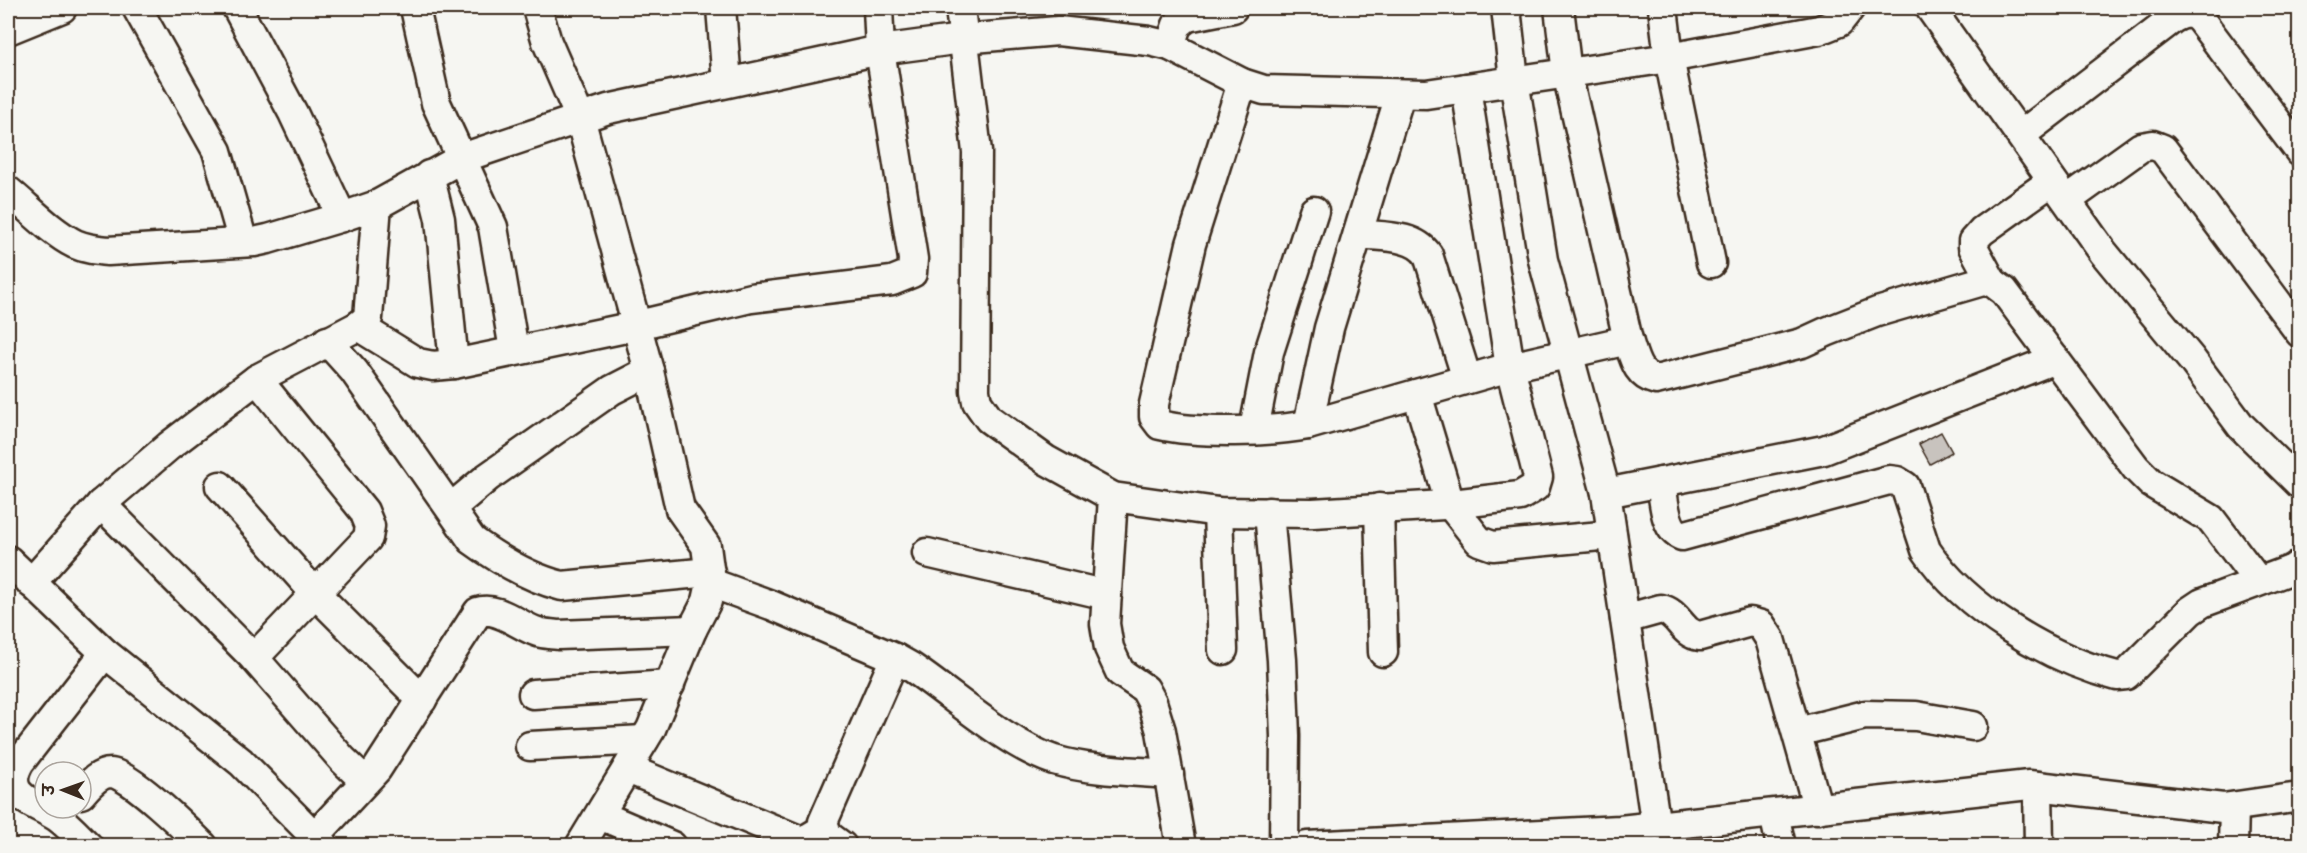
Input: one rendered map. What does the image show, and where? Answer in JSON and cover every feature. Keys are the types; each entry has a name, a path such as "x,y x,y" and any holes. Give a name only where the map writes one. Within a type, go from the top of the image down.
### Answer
{"street":[{"path":"8,30 62,8"},
{"path":"137,8 217,151 243,242"},
{"path":"237,8 293,113 342,218"},
{"path":"416,8 436,103 493,227 514,350"},
{"path":"537,8 547,42 580,117 649,371 680,509 706,546 711,578 707,601 644,740 580,846"},
{"path":"721,8 727,82"},
{"path":"358,326 418,363 433,366 454,364 751,298 892,281 912,273 913,259 880,50 878,8"},
{"path":"960,8 977,152 975,391 978,402 988,419 1046,460 1113,497 1218,512 1313,513 1450,504 1520,496 1535,487 1538,477 1510,367 1466,88"},
{"path":"1170,46 1177,25 1187,17 1233,8"},
{"path":"1506,8 1514,80 1543,260 1606,493 1656,827"},
{"path":"1559,8 1567,73 1628,340 1640,372 1647,378 1656,380 1802,343 1877,312 1983,281 1992,282"},
{"path":"1664,8 1669,58 1712,263"},
{"path":"8,191 61,235 76,244 91,249 108,251 243,242 268,238 342,218 377,205 462,158 580,117 727,82 880,50 962,39 1058,31 1149,41 1170,46 1242,84 1264,90 1426,94 1669,58 1819,30 1839,22 1850,8"},
{"path":"1930,8 2103,252 2192,360 2241,426 2300,484"},
{"path":"2021,135 2174,18 2191,10 2300,152"},
{"path":"1242,84 1191,244 1154,404 1154,417 1160,425 1173,428 1289,429 1510,367 1628,340"},
{"path":"1308,425 1329,328 1400,95"},
{"path":"2258,581 2211,519 2151,483 2136,468 2004,291 1992,282 1973,247 1973,241 1982,231 2141,147 2153,145 2163,149 2300,333"},
{"path":"429,175 440,219 454,364"},
{"path":"31,583 101,504 169,446 257,379 358,326 368,318 377,205"},
{"path":"1254,429 1269,352 1314,211"},
{"path":"1358,234 1406,240 1422,246 1428,255 1467,380"},
{"path":"327,341 354,371 472,540 485,550 547,582 570,585 711,578 895,658 1000,731 1036,752 1091,768 1169,774"},
{"path":"1606,493 1824,450 2055,359"},
{"path":"451,508 488,477 620,385 649,371"},
{"path":"254,658 314,592 368,538 370,526 369,519 257,379"},
{"path":"1417,394 1450,504 1479,541 1486,545 1612,535"},
{"path":"1661,482 1670,527 1675,534 1682,536 1889,480 1897,481 1905,486 1926,550 1972,600 2045,650 2117,676 2126,675 2190,611 2202,603 2293,569 2300,564"},
{"path":"220,486 314,592 422,700"},
{"path":"1113,497 1105,624 1112,656 1120,672 1145,689 1152,702 1161,731 1181,846"},
{"path":"101,504 254,658 343,760 365,781"},
{"path":"1379,508 1383,652"},
{"path":"1218,512 1223,650"},
{"path":"1269,512 1282,660 1285,736 1284,846"},
{"path":"927,553 1107,595"},
{"path":"8,560 105,653 241,762 320,841 365,781 377,769 473,617 484,610 493,611 538,632 558,635 692,630"},
{"path":"1625,619 1666,610 1673,614 1686,631 1700,636 1750,622 1761,625 1770,639 1818,809"},
{"path":"33,801 19,795 14,786 14,772 105,653"},
{"path":"628,769 799,840 834,837 824,822 895,658"},
{"path":"533,694 670,685"},
{"path":"1797,732 1864,715 1882,714 1916,716 1973,726"},
{"path":"530,746 644,740"},
{"path":"93,781 107,774 123,776 181,824 203,846"},
{"path":"1307,846 1596,838 1656,827 1717,833 1774,814 2029,785 2223,808 2300,797"},
{"path":"2038,786 2038,846"},
{"path":"2233,846 2234,807"},
{"path":"1774,814 1780,846"},
{"path":"600,815 672,846"},
{"path":"68,820 88,846"}],"building":[{"path":"1941,432 1952,452 1930,464 1919,444"}]}
